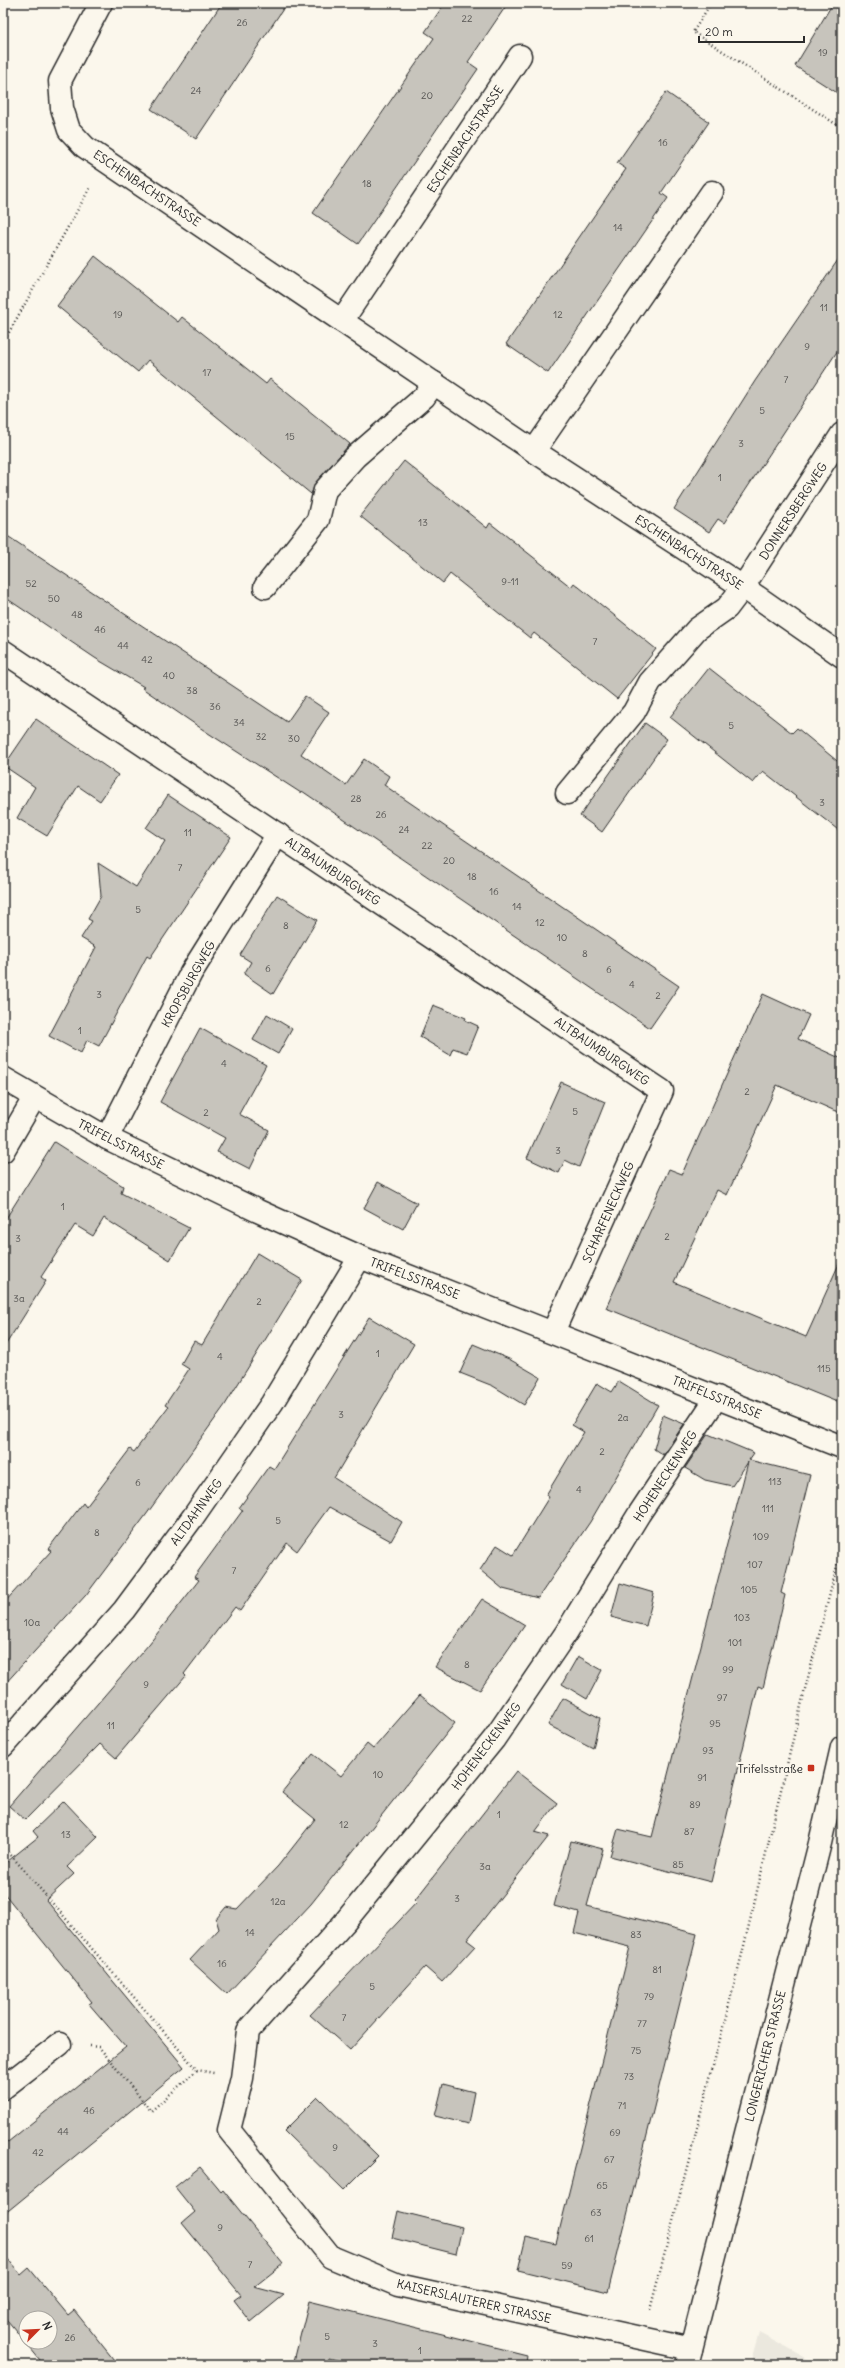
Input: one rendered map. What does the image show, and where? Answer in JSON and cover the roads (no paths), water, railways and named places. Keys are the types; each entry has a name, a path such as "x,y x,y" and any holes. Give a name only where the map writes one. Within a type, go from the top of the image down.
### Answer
{"street":[{"name":"ESCHENBACHSTRASSE","path":"100,3 60,81 62,108 69,130 85,147 534,451 743,587 842,656"},
{"name":"ESCHENBACHSTRASSE","path":"342,321 520,56"},
{"path":"534,451 712,192"},
{"path":"265,587 318,520 325,490 355,457 424,396 434,383"},
{"name":"DONNERSBERGWEG","path":"567,793 634,712 650,682 697,629 727,608 743,587 842,434"},
{"name":"ALTBAUMBURGWEG","path":"3,651 662,1091"},
{"name":"KROPSBURGWEG","path":"107,1138 191,973 278,834"},
{"name":"TRIFELSSTRASSE","path":"3,1078 34,1098 107,1138 258,1211 360,1257 842,1447"},
{"name":"SCHARFENECKWEG","path":"553,1332 662,1091"},
{"path":"3,1151 34,1098"},
{"name":"ALTDAHNWEG","path":"3,1746 124,1610 193,1517 272,1403 360,1257"},
{"name":"HOHENECKENWEG","path":"242,2078 248,2031 344,1923 494,1739 566,1633 639,1514 717,1397"},
{"name":"LONGERICHER STRASSE","path":"689,2357 820,1843 842,1747"},
{"path":"3,2088 60,2044"},
{"name":"KAISERSLAUTERER STRASSE","path":"242,2078 229,2130 331,2257 398,2285 642,2339 689,2357"}],"place":[{"name":"Trifelsstraße","path":"811,1768"}]}
